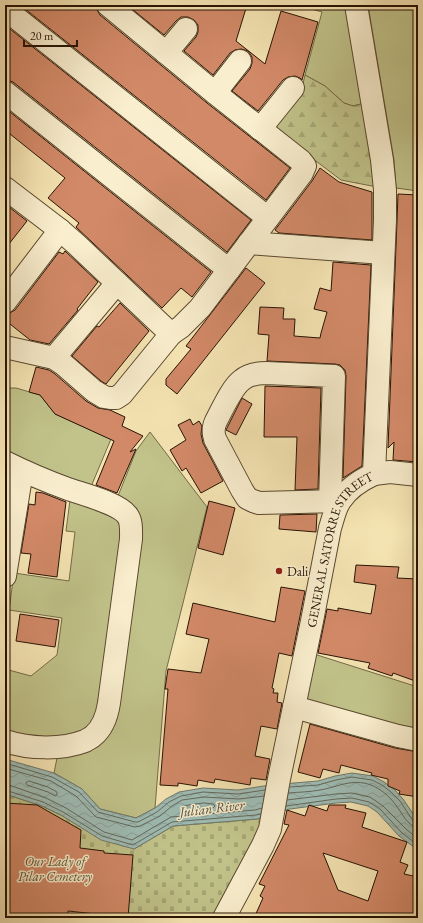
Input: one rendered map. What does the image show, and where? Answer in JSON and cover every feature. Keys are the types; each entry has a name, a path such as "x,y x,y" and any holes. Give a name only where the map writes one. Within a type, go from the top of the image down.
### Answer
{"street":[{"name":"GENERAL SATORRE STREET","path":"224,918 267,837 271,822 334,502 360,480 374,474 385,190 382,160 356,5"},
{"path":"5,347 54,358 64,364 94,391 104,397 116,398 122,394 171,334 181,328 200,308 302,173 305,166 301,161 166,53 118,8"},
{"path":"5,9 268,218"},
{"path":"166,53 186,29"},
{"path":"215,93 240,61"},
{"path":"260,129 293,88"},
{"path":"5,92 229,270"},
{"path":"5,188 76,244 171,334"},
{"path":"5,302 60,230"},
{"path":"250,243 383,253"},
{"path":"54,358 117,283"},
{"path":"262,373 334,376 334,502 266,503 253,501 247,498 214,435 214,425 235,387 241,380 249,375 262,373"},
{"path":"5,576 14,466 68,489 104,501 127,515 131,525 131,539 110,703 101,729 92,738 78,744 54,747 36,747 16,745 5,741"},
{"path":"374,474 390,472 418,475"},
{"path":"294,707 398,736 418,740"}],"green space":[{"path":"298,5 346,5 365,103 353,106 344,103 325,86 305,75 322,12"},
{"path":"368,5 418,5 418,191 396,188 394,160"},
{"path":"305,75 325,86 344,103 353,106 365,103 377,187 341,180 271,127 301,92"},
{"path":"5,388 16,388 40,395 55,414 111,439 90,489 5,450"},
{"path":"150,432 207,507 166,671 155,808 136,818 100,809 82,789 54,773 58,753 92,744 136,535 116,501 136,451"},
{"path":"70,500 117,519 126,528 94,726 79,738 5,735 5,669 31,676 57,655 62,618 9,610 14,573 69,581 75,532 66,531"},
{"path":"314,654 418,687 418,736 309,708 305,695"},
{"name":"Our Lady of Pilar Cemetery","path":"5,794 42,806 134,849 173,826 257,819 265,816 236,878 213,918 5,918"}],"water":[{"name":"Julian River","path":"5,759 54,773 82,789 100,809 136,818 155,808 166,799 179,792 203,788 238,790 270,785 318,781 352,773 373,776 394,789 418,821 418,850 399,836 377,812 368,806 351,802 290,809 257,819 173,826 134,849 101,840 61,815 42,806 5,794"}],"building":[{"path":"20,5 93,5 100,15 207,103 290,168 266,200"},
{"path":"135,5 247,5 236,41 265,64 281,11 318,22 302,80 295,76 288,77 283,80 258,111 232,91 250,69 252,57 248,51 241,49 230,53 213,75 184,51 196,37 198,32 198,25 194,20 188,17 181,17 164,35 132,9"},
{"path":"5,25 251,220 227,252 13,82 5,80"},
{"path":"5,108 211,272 192,297 181,288 162,308 76,227 79,223 48,198 65,178 5,130"},
{"path":"320,168 339,182 372,192 372,240 279,233 275,230"},
{"path":"398,194 418,195 418,351 416,351 415,380 418,380 418,462 393,460 394,442 388,448"},
{"path":"5,204 27,221 5,249"},
{"path":"65,251 98,282 77,309 78,310 49,344 30,340 5,320 5,318 8,314 15,310 59,252 63,254"},
{"path":"333,262 371,265 362,466 343,478 345,370 340,365 335,364 267,361 269,335 258,334 260,307 284,308 283,319 295,319 294,336 320,338 327,312 314,309 320,288 331,291"},
{"path":"246,268 265,283 177,394 166,385 166,379 191,349 186,346"},
{"path":"120,303 149,331 106,384 72,356 97,326 99,327"},
{"path":"36,367 49,370 86,401 98,408 110,410 125,417 122,426 143,436 130,452 136,449 117,493 96,485 114,441 55,414 40,395 29,392"},
{"path":"265,386 321,388 318,489 295,490 297,437 264,437"},
{"path":"242,398 252,404 236,435 226,430"},
{"path":"190,419 193,425 199,421 202,426 201,434 203,443 223,481 201,493 186,468 182,471 170,450 186,440 178,425"},
{"path":"36,492 43,493 66,502 57,577 28,573 31,554 21,553 29,504 35,505"},
{"path":"209,501 235,508 223,555 198,548"},
{"path":"317,514 316,532 279,529 280,515"},
{"path":"356,565 399,567 397,578 418,579 418,682 393,673 392,676 368,668 370,663 318,653 327,609 338,611 338,608 371,614 376,585 354,582"},
{"path":"281,587 305,591 292,656 279,653 272,688 274,689 273,693 278,693 277,702 282,703 277,729 261,726 255,756 270,759 266,780 251,778 250,785 215,779 214,783 198,780 197,786 178,783 178,786 160,785 168,689 165,689 168,669 201,673 209,639 186,634 193,603 275,622"},
{"path":"20,614 59,620 55,647 16,641"},
{"path":"310,724 395,748 418,752 418,797 399,794 400,791 388,786 388,779 341,765 339,773 323,769 320,778 298,772"},
{"path":"5,803 37,805 81,830 80,848 104,851 104,853 133,855 128,918 105,917 105,915 68,911 67,918 5,918"},
{"path":"309,805 327,811 329,805 346,805 345,808 366,813 362,827 407,842 400,862 408,865 404,874 418,877 418,918 254,918 263,898 260,896 265,886 259,884 289,825 284,824 287,810 305,816","holes":["323,853 378,871 368,901 338,890"]}],"place":[{"name":"Dali","path":"279,571"}]}
